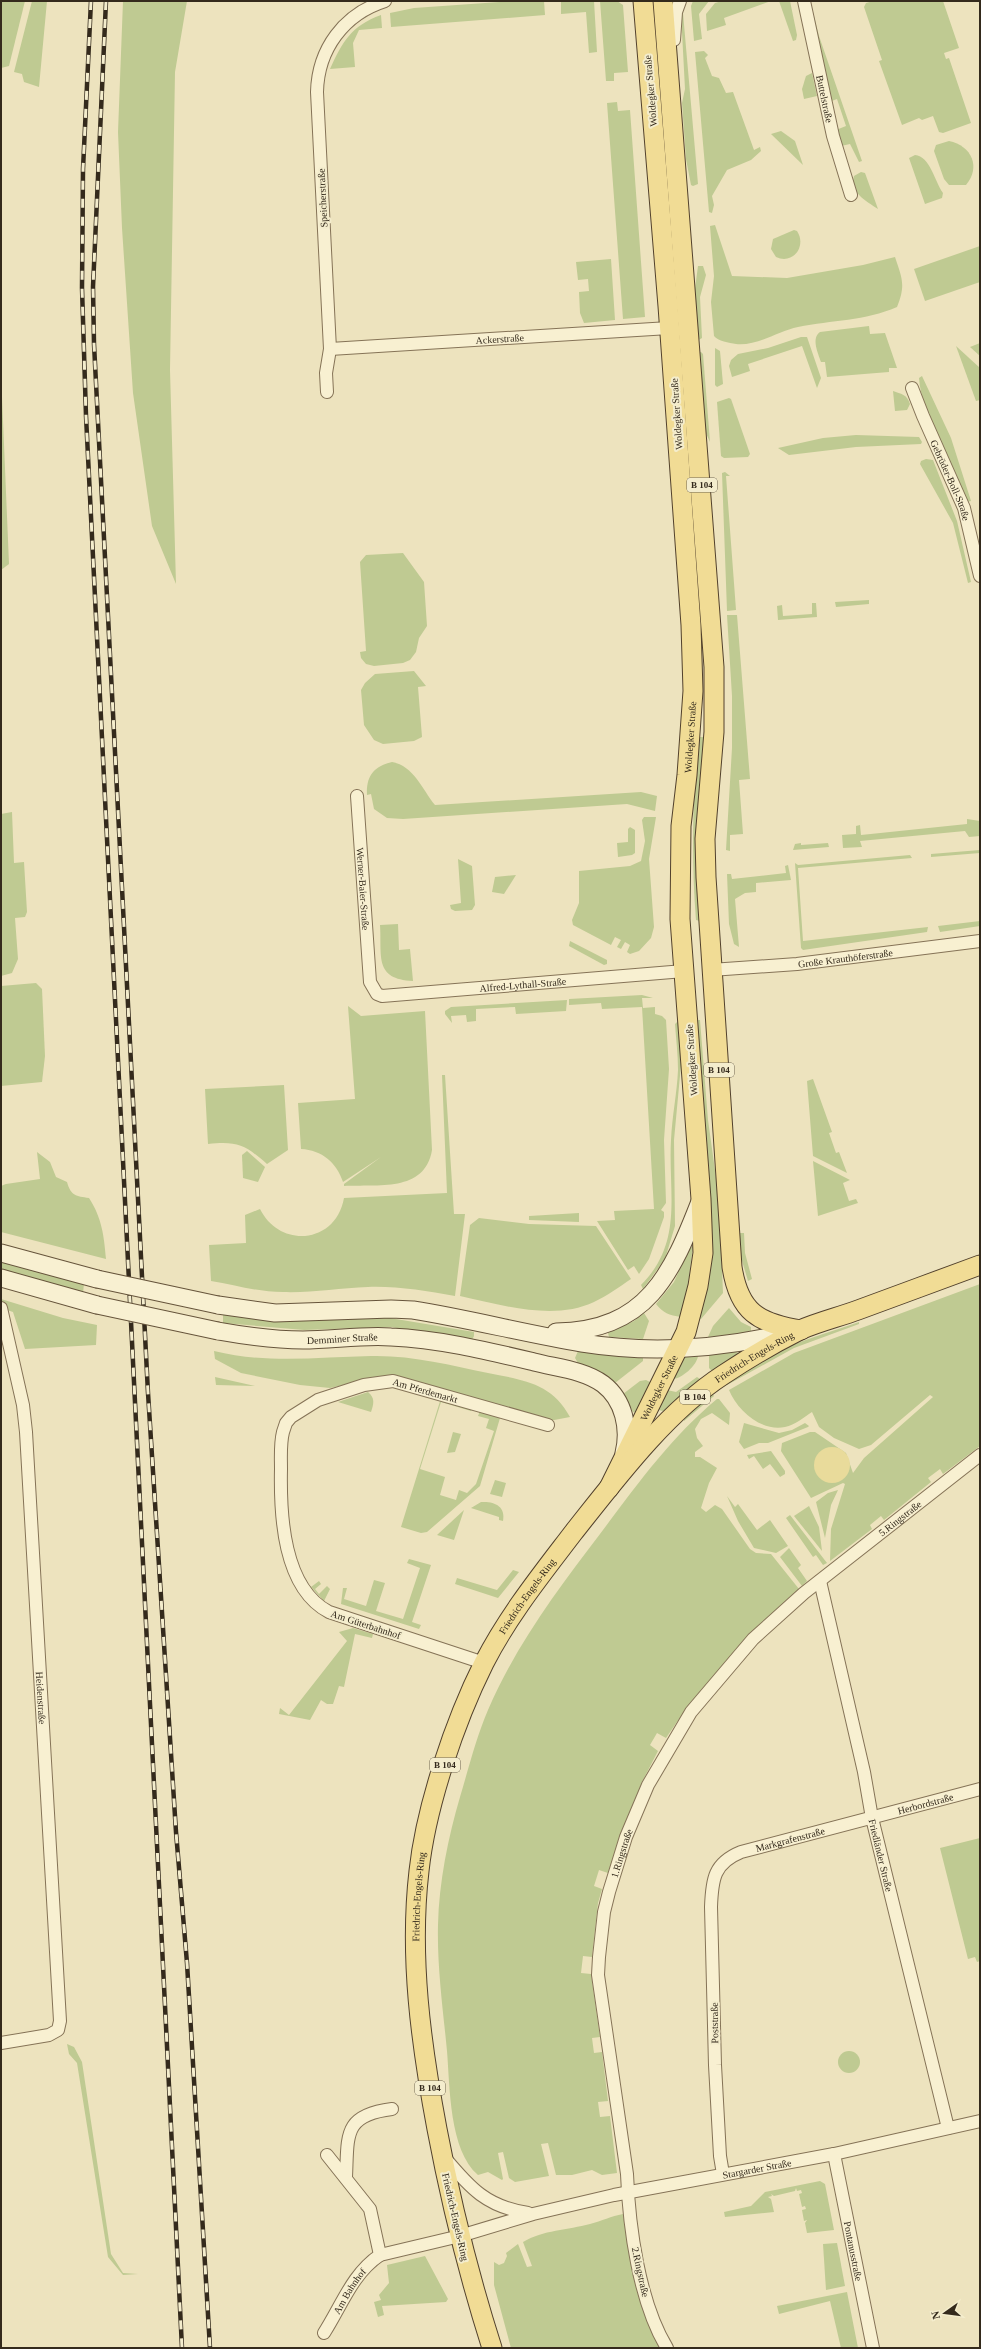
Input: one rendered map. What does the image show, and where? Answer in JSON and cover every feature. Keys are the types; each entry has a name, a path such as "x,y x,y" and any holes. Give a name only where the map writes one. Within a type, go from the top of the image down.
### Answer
{"main road":[{"name":"Woldegker Straße","path":"662,1 701,472 714,668 714,732 705,839 711,970 732,1267 741,1297"},
{"name":"Woldegker Straße","path":"623,1457 678,1348 690,1318 701,1269 703,1234 680,919 681,826 687,775 693,691 690,617 670,328 641,4"},
{"path":"684,971 711,970"},
{"path":"526,1332 564,1332 600,1326 613,1321 638,1306 666,1276 685,1238 701,1199"},
{"path":"1,1253 97,1279 218,1305 275,1312 391,1309 413,1310 526,1332 609,1346 678,1348"},
{"name":"Friedrich-Engels-Ring","path":"678,1348 753,1341 801,1330 980,1265"},
{"name":"Demminer Straße","path":"1,1278 97,1305 218,1332 250,1337 296,1340 360,1336 409,1338 478,1350 578,1372 603,1384 617,1401 627,1430 623,1457"},
{"name":"Friedrich-Engels-Ring","path":"741,1297 758,1318 782,1327 801,1330"},
{"name":"Friedrich-Engels-Ring","path":"492,2348 460,2236 442,2155 427,2070 415,1965 415,1923 419,1871 431,1811 453,1736 484,1664 510,1618 608,1488 668,1422 706,1387 737,1366 801,1330"},
{"name":"Friedrich-Engels-Ring","path":"608,1488 623,1457"}],"street":[{"name":"Speicherstraße","path":"327,392 326,373 330,350 317,80 322,60 328,47 347,22 369,6 385,1"},
{"path":"668,77 674,45 676,12 680,1"},
{"name":"Buttelstraße","path":"804,1 833,136 851,195"},
{"name":"Ackerstraße","path":"330,350 670,328"},
{"name":"Gebrüder-Boll-Straße","path":"912,388 964,508 980,576"},
{"name":"Werner-Baier-Straße","path":"357,796 370,982"},
{"name":"Große Krauthöferstraße","path":"711,970 797,964 980,941"},
{"name":"Alfred-Lythall-Straße","path":"370,982 372,989 382,996 684,971"},
{"name":"Heidenstraße","path":"1,1308 23,1405 26,1432 37,1592 60,2022 58,2030 49,2035 1,2043"},
{"name":"Am Pferdemarkt","path":"286,1423 303,1408 336,1393 364,1385 393,1381 548,1425"},
{"name":"Am Güterbahnhof","path":"286,1423 281,1438 280,1492 284,1530 296,1574 304,1590 313,1601 329,1612 484,1664"},
{"name":"5.Ringstraße","path":"820,1581 980,1455"},
{"name":"Friedländer Straße","path":"820,1581 864,1772 872,1818 948,2128"},
{"name":"1.Ringstraße","path":"628,2192 598,1975 604,1912 626,1837 648,1785 691,1712 753,1639 820,1581"},
{"name":"Herbordstraße","path":"872,1818 980,1789"},
{"name":"Markgrafenstraße","path":"716,1873 728,1857 741,1852 872,1818"},
{"name":"Poststraße","path":"716,1873 713,1882 711,1907 716,2072 720,2156 723,2174"},
{"path":"346,2177 348,2141 354,2125 367,2114 392,2109"},
{"name":"Stargarder Straße","path":"460,2236 533,2214 628,2192 834,2154 980,2121"},
{"name":"Pontanusstraße","path":"834,2154 873,2348"},
{"path":"327,2155 370,2209 380,2255"},
{"name":"Stargarder Straße","path":"442,2155 482,2197 499,2206 533,2214"},
{"name":"2.Ringstraße","path":"628,2192 628,2206 642,2280 652,2320 667,2348"},
{"name":"Am Bahnhof","path":"324,2333 335,2315 344,2295 365,2265 380,2255 460,2236"}],"green space":[{"path":"1,1 25,1 9,66 1,68"},
{"path":"32,1 47,1 39,87 24,82 22,74 14,72"},
{"path":"123,1 187,1 175,72 170,370 176,584 152,526 133,393 122,228 118,132"},
{"path":"515,1 544,1 545,15 391,27 390,13 414,8"},
{"path":"561,1 594,1 597,52 589,53 586,12 561,14"},
{"path":"600,1 617,1 623,5 628,72 614,73 614,81 606,81"},
{"path":"693,1 709,1 699,14 702,39 694,41 691,6"},
{"path":"722,1 771,1 724,18 726,25 707,31 706,14 715,3"},
{"path":"779,1 790,1 797,35 796,40 793,41"},
{"path":"873,1 943,1 959,48 944,53 946,59 949,58 971,123 943,133 939,132 933,116 922,120 919,118 902,125 879,61 882,60 864,7 866,3"},
{"path":"812,8 819,36 862,161 859,162 850,144 841,146 836,130 846,126 837,99 829,102 809,9"},
{"path":"681,13 683,13 698,184 693,186 691,185 686,159 682,103 685,89"},
{"path":"381,15 382,28 359,30 353,43 355,67 330,69 339,50 349,36 362,24"},
{"path":"704,51 708,55 705,58 712,76 719,78 726,93 733,92 754,150 760,147 761,151 751,160 727,170 712,196 714,205 712,213 709,212 695,52"},
{"path":"812,73 817,96 804,99 802,89 806,76"},
{"path":"617,102 618,111 630,110 645,317 623,319 607,103"},
{"path":"781,131 795,141 803,165 771,134"},
{"path":"949,141 963,147 972,158 973,171 971,178 966,185 949,185 944,179 934,151 936,145"},
{"path":"915,155 920,156 925,160 932,170 943,193 942,198 925,204 909,158"},
{"path":"861,172 865,173 878,209 860,196 854,187 854,176"},
{"path":"715,225 732,276 787,278 863,265 895,257 902,282 900,299 897,307 885,312 861,318 798,327 752,343 736,344 716,338 714,336 711,302 714,276 710,226"},
{"path":"794,230 797,231 800,237 797,253 788,258 782,259 776,257 771,249 773,239"},
{"path":"980,246 980,282 925,301 914,269"},
{"path":"611,259 615,320 584,323 580,313 579,292 589,291 588,279 578,280 576,262"},
{"path":"698,266 703,266 706,275 700,297 702,338 697,341 694,296"},
{"path":"869,326 870,334 885,333 897,368 889,368 889,372 827,377 825,362 821,362 816,346 817,335 820,332"},
{"path":"801,337 807,337 821,378 817,388 802,346 748,364 750,371 732,377 729,366 731,360 738,354 768,348"},
{"path":"980,343 980,356 970,347"},
{"path":"956,346 980,368 980,400 976,401"},
{"path":"715,348 720,351 723,384 717,387 715,385"},
{"path":"697,352 701,352 703,354 710,442 703,427"},
{"path":"1,373 9,564 1,570"},
{"path":"922,376 951,438 971,501 967,502 932,423 921,392 919,378"},
{"path":"893,391 907,398 910,404 907,410 895,411"},
{"path":"729,398 731,399 750,454 748,457 724,458 721,456 717,402"},
{"path":"856,435 919,437 922,442 921,444 856,447 789,455 778,448 823,438"},
{"path":"926,459 933,460 957,521 971,582 968,583 953,523 920,464 921,461"},
{"path":"725,472 730,476 726,476 736,610 727,611 722,473"},
{"path":"403,553 424,582 427,626 419,638 416,652 410,660 403,663 374,666 366,664 361,658 360,652 366,651 360,562 366,555"},
{"path":"869,600 869,604 836,607 835,602"},
{"path":"812,603 816,603 817,617 778,620 777,606 782,605 783,616 812,614"},
{"path":"727,615 737,615 750,779 739,780 743,834 730,835 730,851 726,850 732,748 732,696"},
{"path":"414,671 426,686 418,687 422,737 414,741 383,744 374,740 364,725 361,690 365,683 375,674"},
{"path":"697,737 705,737 700,921 696,920 693,852"},
{"path":"392,762 400,764 412,773 435,805 641,792 657,796 655,811 627,804 403,819 387,818 374,809 371,794 367,795 367,788 372,773 380,766"},
{"path":"12,812 14,863 24,862 27,912 25,917 15,918 18,959 12,973 1,976 1,814"},
{"path":"644,817 656,817 649,859 654,927 651,938 639,951 630,954 627,952 630,945 625,942 621,949 617,947 621,940 615,937 611,945 573,925 572,920 579,903 579,871 630,866 641,861 645,841 642,820"},
{"path":"967,819 980,821 980,836 969,837 965,831 860,841 862,847 843,848 842,835 856,834 856,826 860,825 861,835 967,824"},
{"path":"630,827 635,830 635,853 632,855 618,857 617,843 628,842 628,829"},
{"path":"801,843 801,845 828,843 829,847 793,850 795,844"},
{"path":"980,850 980,853 931,857 931,854"},
{"path":"910,855 912,858 798,868 803,941 928,927 927,932 803,950 801,948 795,863 798,865"},
{"path":"458,859 472,866 475,905 472,910 455,911 451,909 450,905 461,903"},
{"path":"788,865 791,880 756,883 756,892 745,893 735,899 739,947 734,944 729,924 727,874 731,874 732,879 786,873 785,866"},
{"path":"516,875 504,894 492,892 495,877"},
{"path":"980,921 980,926 940,932 938,926"},
{"path":"398,924 399,950 410,949 413,981 392,976 386,971 383,964 381,956 380,925"},
{"path":"570,941 607,960 607,964 604,965 569,946"},
{"path":"36,983 42,989 45,1056 42,1082 1,1086 1,986"},
{"path":"642,995 653,998 642,998 643,1008 655,1007 655,1014 662,1016 666,1020 669,1069 664,1140 666,1203 661,1210 664,1212 664,1217 649,1259 639,1274 634,1266 628,1270 597,1221 615,1220 614,1211 654,1209 642,1007 602,1009 601,1003 569,1005 569,999"},
{"path":"567,1000 566,1011 516,1014 515,1007 476,1009 476,1021 467,1022 466,1015 451,1016 452,1023 445,1014 445,1011 451,1007"},
{"path":"348,1006 361,1016 425,1011 432,1150 428,1164 420,1173 410,1180 384,1185 344,1186 344,1184 381,1157 343,1182 337,1169 328,1159 316,1152 301,1149 298,1103 355,1099"},
{"path":"696,1020 700,1020 708,1120 719,1199 723,1293 701,1319 699,1318"},
{"path":"678,1021 681,1065 674,1140 675,1226 665,1259 643,1289 641,1285 655,1269 669,1234 672,1198 671,1140 678,1070 675,1024"},
{"path":"442,1075 445,1075 454,1214 465,1214 455,1296 390,1287 304,1292 274,1292 211,1281 209,1245 246,1243 245,1215 260,1209 269,1222 280,1231 293,1235 306,1236 319,1232 330,1225 339,1213 344,1198 447,1193"},
{"path":"813,1079 832,1132 829,1133 836,1153 839,1152 847,1173 813,1156 807,1081"},
{"path":"284,1085 288,1150 267,1164 253,1152 240,1146 227,1143 208,1144 205,1089"},
{"path":"247,1151 265,1167 258,1182 243,1178 242,1155"},
{"path":"37,1152 50,1162 56,1177 67,1182 72,1193 77,1196 89,1198 102,1227 106,1259 1,1232 1,1186 40,1179"},
{"path":"813,1161 850,1180 843,1183 849,1201 856,1199 858,1203 818,1216"},
{"path":"579,1213 579,1222 529,1220 529,1216"},
{"path":"479,1218 529,1224 596,1226 631,1279 594,1302 578,1308 562,1310 527,1310 460,1296 470,1225"},
{"path":"739,1233 744,1233 745,1253 752,1279 748,1281 740,1254"},
{"path":"690,1246 693,1247 687,1291 681,1317 661,1310 656,1304 674,1282"},
{"path":"1,1262 84,1283 83,1294 1,1270"},
{"path":"980,1284 980,1446 943,1474 940,1469 928,1478 931,1482 884,1520 881,1516 870,1525 872,1529 830,1561 831,1529 845,1484 843,1483 811,1498 781,1451 782,1443 810,1432 815,1432 846,1453 853,1473 864,1458 933,1397 930,1395 871,1445 859,1449 834,1438 819,1427 812,1412 796,1423 785,1427 776,1428 759,1423 744,1412 733,1398 729,1390 794,1353"},
{"path":"1,1299 63,1318 97,1325 96,1345 25,1349 13,1312 1,1308"},
{"path":"729,1308 741,1322 751,1327 751,1332 708,1337 713,1326"},
{"path":"644,1313 649,1321 643,1339 609,1337 608,1333 634,1321"},
{"path":"223,1314 274,1320 390,1318 474,1332 474,1336 472,1340 391,1327 304,1330 223,1323"},
{"path":"859,1322 859,1324 794,1348 727,1385 723,1384 737,1373 770,1354"},
{"path":"214,1351 234,1355 273,1359 386,1356 430,1361 513,1378 535,1385 555,1397 570,1417 549,1421 394,1376 382,1376 330,1388 300,1385 241,1373 215,1359"},
{"path":"578,1351 643,1357 643,1361 615,1383 601,1372 578,1363 575,1358"},
{"path":"738,1353 737,1355 712,1371 709,1368 709,1355"},
{"path":"698,1356 695,1363 688,1371 680,1377 672,1379 683,1357"},
{"path":"215,1377 255,1386 216,1385"},
{"path":"697,1377 700,1379 666,1412 659,1410 658,1408 667,1390 676,1392"},
{"path":"646,1380 652,1383 637,1413 633,1412 623,1394 640,1381"},
{"path":"710,1390 714,1396 684,1421 683,1417"},
{"path":"368,1392 372,1396 373,1401 371,1412 338,1402"},
{"path":"441,1398 472,1409 471,1411 441,1402 420,1469 445,1477 440,1495 456,1500 459,1490 467,1493 476,1484 494,1431 486,1428 489,1419 478,1416 480,1411 500,1418 480,1486 427,1532 421,1533 401,1527"},
{"path":"717,1399 719,1399 730,1413 729,1425 712,1413 701,1419 695,1429 697,1438 703,1446 695,1452 695,1457 700,1457 717,1468 709,1483 701,1508 706,1512 715,1505 722,1509 750,1549 756,1553 771,1554 799,1589 711,1678 680,1717 666,1738 657,1733 650,1745 658,1751 642,1782 608,1873 599,1870 594,1886 602,1889 598,1903 592,1957 583,1956 581,1973 591,1974 600,2037 592,2038 594,2053 602,2052 608,2101 598,2102 600,2117 610,2116 617,2173 602,2175 592,2170 572,2175 556,2175 548,2143 541,2144 549,2176 515,2182 509,2178 503,2152 498,2153 502,2180 488,2172 478,2175 468,2164 461,2150 456,2134 450,2099 438,1956 440,1893 445,1860 456,1813 473,1753 488,1710 499,1686 511,1663 553,1597 627,1498 669,1446 684,1429"},
{"path":"744,1423 779,1433 792,1430 805,1423 809,1426 768,1443 759,1443 744,1449 739,1442"},
{"path":"453,1432 461,1434 455,1452 447,1453"},
{"path":"771,1451 785,1471 785,1474 780,1477 770,1464 763,1469 754,1456 749,1459 747,1455"},
{"path":"495,1480 506,1483 502,1497 490,1494"},
{"path":"838,1490 831,1505 825,1538 816,1502 828,1493"},
{"path":"727,1496 735,1507 738,1504 757,1530 770,1520 788,1546 776,1553 754,1548 738,1521"},
{"path":"481,1502 490,1502 501,1508 503,1512 503,1521 499,1520 499,1517 471,1508"},
{"path":"809,1506 819,1527 822,1551 794,1516"},
{"path":"464,1510 454,1540 437,1535"},
{"path":"790,1515 827,1563 823,1565 816,1555 813,1557 786,1518"},
{"path":"789,1548 801,1565 798,1568 807,1581 802,1586 780,1557"},
{"path":"409,1559 431,1565 412,1622 421,1625 419,1629 341,1604 343,1588 347,1588 344,1599 366,1606 374,1580 385,1583 376,1611 403,1619 420,1568 407,1563"},
{"path":"513,1570 519,1572 498,1598 455,1584 457,1578 497,1590"},
{"path":"319,1581 321,1584 315,1589 319,1594 327,1586 330,1589 324,1601 311,1587"},
{"path":"353,1628 373,1634 372,1638 355,1634 344,1687 339,1686 333,1704 327,1704 321,1700 310,1720 279,1714 280,1708 289,1715 347,1641 339,1632"},
{"path":"980,1838 980,1961 977,1962 975,1957 968,1959 940,1848"},
{"path":"67,2044 74,2047 82,2062 111,2254 123,2273 138,2274 123,2275 108,2257 77,2063 69,2054"},
{"path":"849,2051 857,2054 860,2062 857,2070 849,2073 841,2070 838,2062 841,2054"},
{"path":"820,2181 825,2184 834,2230 807,2233 805,2223 807,2220 804,2221 802,2210 806,2209 805,2206 802,2207 799,2194 802,2193 801,2190 797,2191 796,2188 795,2191 774,2196 771,2194 772,2196 768,2197 771,2199 774,2212 725,2217 724,2212 751,2206 765,2192"},
{"path":"623,2214 632,2266 640,2300 661,2348 511,2348 494,2285 494,2262 499,2265 504,2263 507,2256 506,2253 518,2244 527,2267 532,2266 523,2242 539,2235 590,2224"},
{"path":"837,2243 845,2286 826,2290 823,2244"},
{"path":"425,2256 448,2299 446,2302 382,2306 384,2315 378,2317 374,2302 381,2300 379,2295 389,2283 387,2265"},
{"path":"847,2292 858,2348 841,2348 830,2301 779,2314 777,2306"}],"sand":[{"path":"832,1447 842,1450 847,1455 850,1465 847,1475 842,1480 832,1483 822,1480 817,1475 814,1465 817,1455 822,1450"}],"railway":[{"path":"91,1 83,169 82,288 86,416 182,2348"},
{"path":"106,1 93,287 94,344 148,1393 176,1832 187,1963 210,2348"}]}
